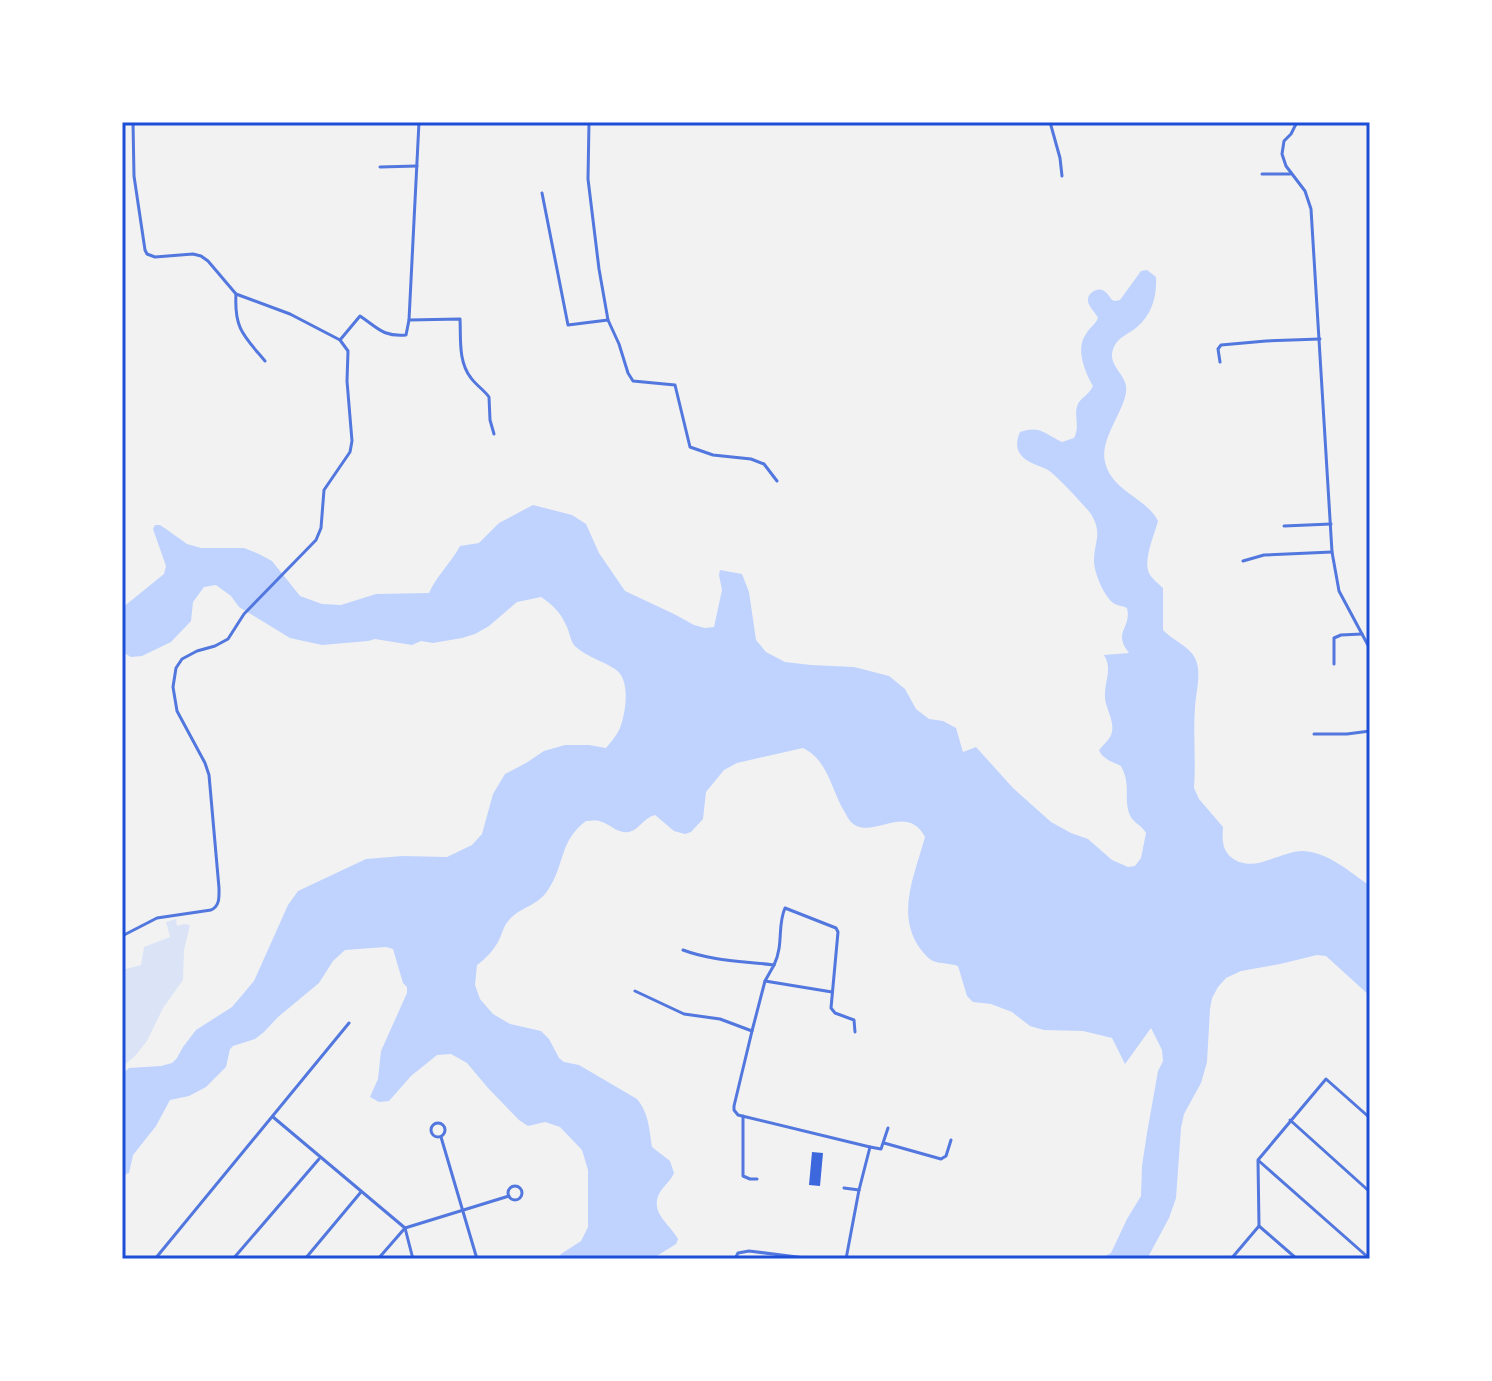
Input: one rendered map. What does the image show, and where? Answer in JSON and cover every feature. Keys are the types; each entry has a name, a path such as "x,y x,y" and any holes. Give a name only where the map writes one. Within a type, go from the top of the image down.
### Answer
{"street":[{"path":"122,936 157,918 211,910 218,904 209,775 177,711 173,678 182,659 228,639 244,614 313,544 321,528 324,490 350,452 352,441 348,351 340,340 290,314 236,294 201,256 155,257 147,254 134,176 133,122"},
{"path":"340,340 362,316 378,331 406,335 419,122"},
{"path":"589,122 588,179 599,269 608,320 628,373 633,381 675,385 690,447 713,455 751,459 764,464 777,481"},
{"path":"1050,122 1062,176"},
{"path":"1297,122 1282,147 1290,174 1305,191 1311,209 1332,552 1339,591 1370,649"},
{"path":"380,167 417,166"},
{"path":"1262,174 1290,174"},
{"path":"542,193 568,325 608,320"},
{"path":"236,294 235,313 241,331 265,361"},
{"path":"409,320 460,320 465,370 489,397 494,434"},
{"path":"1220,362 1218,349 1221,345 1320,339"},
{"path":"1284,526 1331,524"},
{"path":"1243,561 1264,555 1332,552"},
{"path":"1334,664 1334,638 1362,634"},
{"path":"1314,734 1370,731"},
{"path":"855,1032 854,1020 832,1011 836,928 785,908 781,947 765,981 735,1112 880,1149 888,1128"},
{"path":"683,950 708,958 774,965"},
{"path":"765,981 832,992"},
{"path":"635,991 684,1014 720,1019 752,1031"},
{"path":"156,1258 349,1023"},
{"path":"1231,1259 1259,1226 1258,1160 1326,1079 1370,1118"},
{"path":"743,1116 743,1176 757,1179"},
{"path":"272,1117 405,1228 413,1259"},
{"path":"1290,1120 1370,1192"},
{"path":"441,1137 477,1259"},
{"path":"884,1143 941,1159 946,1156 951,1140"},
{"path":"846,1259 870,1147"},
{"path":"233,1259 320,1157"},
{"path":"1258,1160 1370,1259"},
{"path":"844,1188 859,1190"},
{"path":"305,1259 361,1192"},
{"path":"378,1259 405,1228 509,1196"},
{"path":"1259,1226 1297,1259"},
{"path":"735,1259 738,1253 749,1251 813,1259"}],"shaded area":[{"path":"176,919 177,926 190,925 184,950 183,980 163,1008 147,1041 122,1067 122,970 141,965 144,947 170,937 166,922"}],"water":[{"path":"1147,270 1156,277 1156,291 1150,311 1142,322 1118,341 1112,353 1125,381 1126,394 1104,452 1105,462 1115,480 1146,506 1158,521 1148,555 1148,568 1163,588 1163,630 1189,650 1197,664 1194,788 1199,799 1223,827 1224,846 1235,860 1251,864 1295,852 1312,852 1338,864 1370,886 1370,996 1326,956 1317,955 1241,971 1226,978 1218,987 1210,1009 1207,1062 1181,1128 1176,1198 1147,1259 1100,1259 1111,1253 1141,1196 1147,1133 1158,1071 1163,1061 1162,1050 1151,1028 1125,1064 1112,1038 1083,1031 1044,1030 1030,1026 1012,1012 991,1004 973,1002 967,996 958,966 931,960 912,934 908,907 925,837 908,822 868,828 851,822 824,767 803,748 737,763 724,770 706,792 703,819 691,832 674,831 655,815 629,832 599,821 586,821 571,837 548,890 539,900 509,920 494,949 477,965 475,985 480,999 493,1014 510,1024 541,1031 564,1062 579,1065 637,1099 646,1116 652,1147 670,1161 674,1173 659,1194 657,1207 678,1239 676,1244 652,1259 558,1259 581,1241 588,1227 588,1170 582,1150 560,1127 545,1122 528,1126 519,1120 467,1063 451,1054 437,1055 411,1076 389,1101 379,1102 370,1097 378,1079 381,1051 407,993 393,949 386,947 345,950 333,961 319,983 264,1032 255,1039 233,1046 226,1067 206,1087 189,1096 170,1100 156,1126 133,1155 129,1173 122,1176 122,1074 129,1068 172,1063 196,1030 232,1007 254,981 288,905 298,891 366,859 447,857 472,845 482,834 493,794 505,774 544,751 565,745 606,748 620,728 626,696 620,674 576,647 562,617 541,597 517,602 489,626 462,638 433,643 421,641 412,645 375,639 322,645 290,638 239,607 231,596 216,585 204,587 193,602 191,621 171,642 142,656 131,657 122,652 122,608 164,574 166,566 153,529 155,525 160,525 187,544 201,548 244,548 259,554 272,561 300,596 322,604 341,605 376,594 429,593 460,546 479,543 499,523 533,505 572,515 586,524 599,553 625,591 694,625 714,627 722,590 720,570 742,574 749,592 756,640 766,652 785,662 854,667 889,676 905,689 916,709 929,719 943,721 956,728 963,752 976,747 1013,788 1051,822 1088,839 1112,860 1128,867 1135,866 1141,858 1146,833 1129,813 1126,779 1121,766 1105,758 1099,750 1112,730 1105,698 1108,671 1104,655 1129,653 1122,640 1127,608 1111,601 1098,579 1094,566 1097,533 1091,514 1052,473 1024,458 1017,444 1020,432 1033,429 1062,442 1074,438 1077,406 1093,386 1081,353 1083,340 1098,318 1088,298 1092,292 1100,290 1112,300 1120,300 1141,271"}],"building":[{"path":"812,1152 823,1153 820,1186 809,1185"}]}
